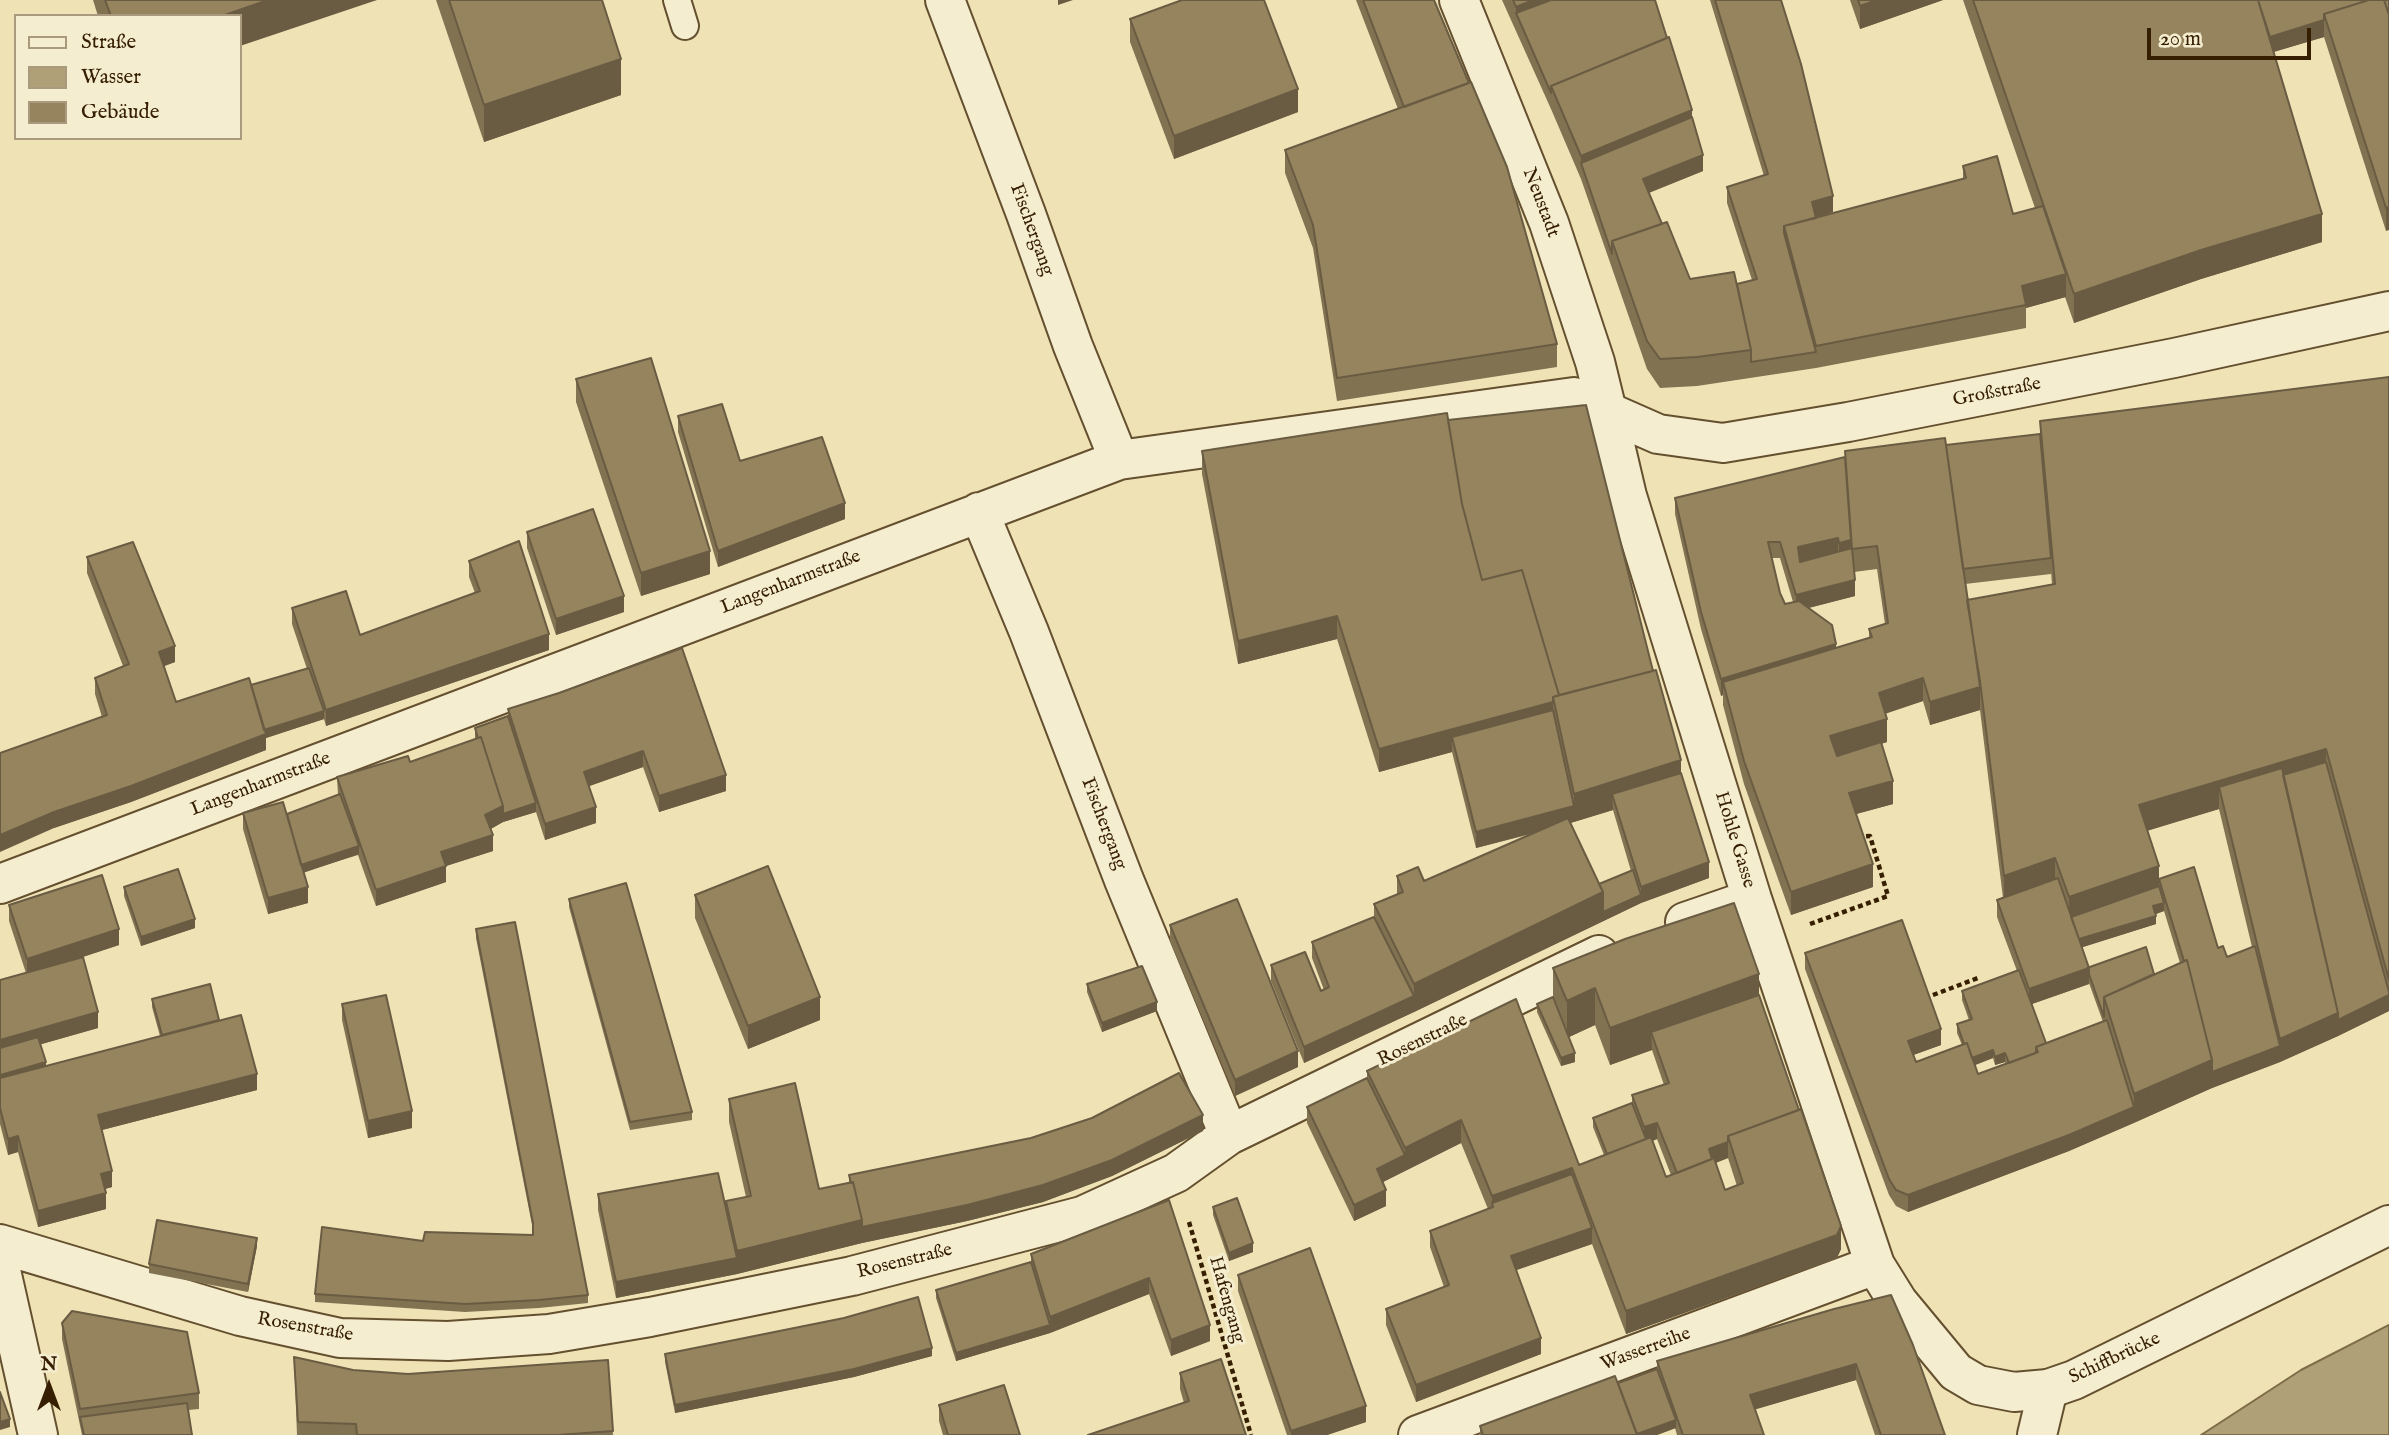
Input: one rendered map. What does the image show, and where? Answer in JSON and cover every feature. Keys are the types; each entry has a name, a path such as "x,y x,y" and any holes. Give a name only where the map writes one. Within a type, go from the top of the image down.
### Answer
{"street":[{"name":"Fischergang","path":"945,0 1073,346 1119,460"},
{"name":"Neustadt","path":"1459,0 1549,223 1595,362 1607,411"},
{"name":"Großstraße","path":"1607,411 1658,434 1723,443 1848,422 2147,364 2389,311"},
{"name":"Langenharmstraße","path":"0,884 1119,460 1574,397 1607,411"},
{"name":"Hohle Gasse","path":"1607,411 1627,496 1752,899 1875,1265"},
{"name":"Fischergang","path":"979,512 1029,632 1124,880 1230,1135"},
{"name":"Rosenstraße","path":"0,1244 240,1316 340,1338 448,1341 549,1334 650,1317 852,1276 1082,1216 1176,1173 1230,1135 1641,937 1752,899"},
{"name":"Schiffbrücke","path":"1875,1265 1898,1302 1956,1372 1979,1385 2014,1392 2048,1389 2074,1380 2389,1225"},
{"name":"Wasserreihe","path":"1418,1435 1875,1265"},
{"path":"0,1266 38,1435"},
{"path":"2038,1435 2048,1389"}],"lane":[{"path":"677,0 685,26"}],"path":[{"path":"1766,939 1888,895 1870,836 1855,837"},
{"path":"1924,998 1978,978"},
{"name":"Hafengang","path":"1176,1173 1251,1435"}],"water":[{"path":"2389,1325 2389,1435 2201,1435 2301,1370"}],"building":[{"path":"105,0 268,0 228,14 110,14"},
{"path":"449,0 602,0 621,59 484,105"},
{"path":"1182,0 1264,0 1298,89 1174,136 1130,19"},
{"path":"1363,0 1434,0 1469,83 1404,107"},
{"path":"1513,0 1533,0 1516,7"},
{"path":"1551,0 1655,0 1667,38 1551,86 1551,93 1516,13"},
{"path":"1715,0 1781,0 1801,64 1833,196 1812,202 1816,218 1784,226 1784,233 1816,352 1751,362 1751,350 1737,284 1757,279 1727,187 1768,174"},
{"path":"1858,0 1877,0 1860,6"},
{"path":"1973,0 2258,0 2322,214 2201,250 2074,294"},
{"path":"2258,0 2369,0 2324,14 2324,20 2270,37"},
{"path":"2369,0 2384,0 2389,15 2389,207 2386,208 2324,14"},
{"path":"2384,0 2389,0 2389,15"},
{"path":"1669,37 1692,110 1581,156 1551,86"},
{"path":"1471,82 1507,167 1557,344 1337,378 1313,225 1285,150"},
{"path":"1692,117 1703,155 1643,179 1662,224 1612,241 1612,254 1581,163"},
{"path":"1997,156 2013,214 2043,206 2066,274 2022,286 2026,305 1816,346 1784,226 1966,178 1963,166"},
{"path":"1667,222 1690,279 1734,272 1751,350 1660,359 1647,341 1612,241"},
{"path":"651,358 710,551 641,573 576,379"},
{"path":"2389,377 2389,980 2326,749 2139,805 2159,866 2069,897 2055,858 2004,876 1980,681 1967,600 2055,584 2040,421"},
{"path":"722,404 740,461 822,437 845,503 718,551 678,416"},
{"path":"1586,405 1653,671 1559,695 1522,570 1482,580 1462,504 1448,420"},
{"path":"1447,413 1462,504 1482,580 1522,570 1559,695 1553,697 1553,702 1379,749 1337,616 1238,641 1202,451"},
{"path":"2040,434 2051,558 1963,569 1946,445"},
{"path":"1945,438 1980,687 1930,702 1923,678 1879,693 1887,719 1830,736 1837,756 1881,742 1893,781 1849,793 1873,864 1791,892 1744,761 1723,682 1872,637 1869,629 1888,623 1877,546 1852,549 1845,451"},
{"path":"1845,457 1851,540 1839,543 1838,538 1798,547 1800,562 1852,548 1855,580 1796,595 1780,542 1768,542 1785,604 1799,601 1832,625 1836,644 1721,679 1701,612 1675,498"},
{"path":"593,509 624,596 556,619 527,532"},
{"path":"519,541 549,634 326,710 292,608 346,591 360,635 480,591 469,561"},
{"path":"133,542 175,646 159,652 176,702 249,678 266,734 131,786 54,812 0,835 0,753 107,715 95,678 129,664 87,557"},
{"path":"682,648 726,775 659,796 643,751 584,772 596,807 545,824 508,709"},
{"path":"309,668 324,711 264,730 251,685"},
{"path":"1656,670 1681,760 1574,794 1553,697"},
{"path":"1553,710 1574,806 1476,832 1452,737"},
{"path":"508,716 536,803 503,814 503,806 481,737 478,738 475,728"},
{"path":"481,737 503,806 485,815 493,835 441,852 446,866 376,890 337,777 408,756 410,762"},
{"path":"2326,762 2389,992 2389,995 2338,1020 2283,775"},
{"path":"2282,768 2338,1013 2280,1039 2219,787"},
{"path":"1681,773 1709,862 1641,887 1612,794"},
{"path":"340,794 359,846 301,865 287,814"},
{"path":"283,802 308,887 268,898 243,813"},
{"path":"1568,818 1603,892 1414,984 1374,904 1403,892 1397,876 1418,867 1424,881"},
{"path":"768,866 820,997 748,1026 695,895"},
{"path":"2194,867 2218,948 2223,946 2227,957 2255,946 2280,1046 2212,1072 2212,1060 2187,960 2184,961 2159,879"},
{"path":"178,869 195,919 141,937 124,887"},
{"path":"1633,870 1641,895 1603,912 1603,892 1599,884"},
{"path":"102,875 119,929 27,959 9,905"},
{"path":"2058,878 2089,968 2029,989 1997,900"},
{"path":"626,883 692,1112 630,1122 569,899"},
{"path":"2159,886 2164,903 2153,906 2156,916 2079,939 2071,917"},
{"path":"1237,899 1298,1051 1235,1080 1170,925"},
{"path":"1734,903 1759,974 1610,1028 1595,988 1567,1001 1553,968 1625,939"},
{"path":"1374,917 1414,996 1304,1047 1271,965 1305,952 1321,991 1329,987 1312,942"},
{"path":"1902,920 1941,1029 1908,1041 1916,1062 1967,1043 1978,1074 2038,1052 2036,1047 2107,1020 2134,1107 2069,1135 1908,1195 1896,1190 1889,1179 1805,953"},
{"path":"515,922 588,1295 465,1304 315,1294 322,1227 423,1241 425,1232 533,1235 533,1223 476,929"},
{"path":"2146,947 2154,974 2104,997 2104,1017 2087,968"},
{"path":"83,957 98,1012 0,1040 0,980"},
{"path":"2187,960 2212,1060 2134,1094 2104,997"},
{"path":"1142,966 1157,1002 1102,1023 1087,984"},
{"path":"2019,970 2046,1043 2036,1047 2036,1053 2009,1063 2005,1053 1995,1057 1993,1050 1972,1058 1957,1024 1972,1019 1962,991"},
{"path":"210,984 219,1020 162,1035 152,999"},
{"path":"386,995 412,1111 368,1121 342,1004"},
{"path":"1759,995 1799,1110 1728,1136 1728,1142 1709,1149 1712,1159 1677,1173 1657,1123 1644,1127 1632,1095 1669,1083 1651,1032"},
{"path":"1553,997 1575,1053 1561,1058 1537,1004"},
{"path":"1516,999 1579,1165 1651,1137 1666,1177 1714,1158 1725,1190 1743,1183 1728,1136 1801,1109 1841,1226 1837,1235 1626,1311 1572,1168 1492,1196 1461,1120 1405,1148 1367,1071"},
{"path":"241,1015 257,1074 98,1115 112,1171 101,1174 106,1193 38,1211 18,1136 8,1139 0,1108 0,1078"},
{"path":"38,1037 46,1062 0,1075 0,1048"},
{"path":"1179,1073 1203,1115 1112,1160 1043,1185 967,1205 862,1227 853,1182 851,1183 849,1175 1031,1138 1092,1118"},
{"path":"1367,1078 1405,1155 1377,1169 1386,1190 1354,1205 1307,1107"},
{"path":"795,1083 819,1189 853,1182 862,1220 737,1251 726,1201 751,1196 729,1099"},
{"path":"1632,1103 1646,1139 1607,1154 1593,1118"},
{"path":"718,1173 737,1258 616,1282 598,1194"},
{"path":"1572,1174 1592,1228 1511,1256 1541,1338 1416,1385 1386,1309 1449,1285 1430,1231 1493,1207 1492,1203"},
{"path":"1237,1198 1253,1243 1229,1253 1213,1207"},
{"path":"1169,1200 1210,1325 1171,1340 1149,1278 1050,1317 1031,1254"},
{"path":"157,1220 257,1238 248,1284 149,1264"},
{"path":"1310,1248 1366,1406 1291,1431 1238,1275"},
{"path":"1031,1262 1050,1325 956,1353 936,1290"},
{"path":"1891,1295 1913,1345 1945,1435 1881,1435 1856,1364 1750,1395 1764,1435 1683,1435 1657,1361"},
{"path":"918,1297 932,1348 854,1369 675,1405 665,1354 844,1318"},
{"path":"72,1311 187,1332 199,1393 80,1409 62,1323"},
{"path":"294,1357 353,1370 408,1374 608,1360 613,1431 558,1435 357,1435 356,1424 298,1422"},
{"path":"1221,1359 1246,1435 1088,1435 1189,1401 1180,1373"},
{"path":"1657,1369 1676,1420 1637,1434 1618,1383"},
{"path":"1615,1376 1637,1435 1483,1435 1480,1426"},
{"path":"1004,1385 1020,1435 948,1435 939,1405"},
{"path":"0,1392 10,1419 0,1422"},
{"path":"187,1403 192,1435 84,1435 80,1417"}]}
